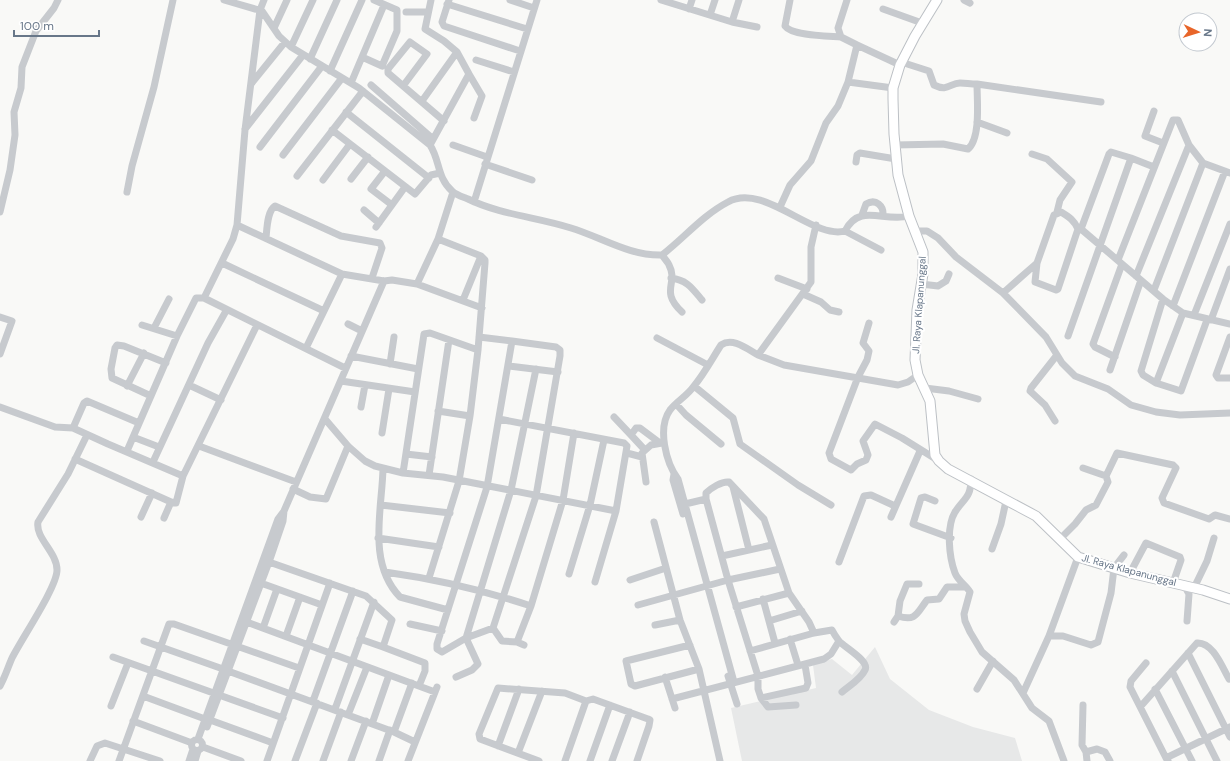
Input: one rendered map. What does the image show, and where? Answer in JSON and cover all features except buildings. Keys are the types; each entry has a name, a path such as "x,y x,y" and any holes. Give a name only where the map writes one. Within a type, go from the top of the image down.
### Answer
{"street":[{"path":"0,212 10,170 14,140 14,112 21,88 22,66 36,31 54,8 58,0"},
{"path":"127,192 173,0"},
{"path":"224,0 237,2 260,10 285,42 291,47 363,91 431,142"},
{"path":"204,298 233,239 237,225 250,84 260,10 264,0"},
{"path":"274,28 287,0"},
{"path":"291,47 313,0"},
{"path":"310,60 337,0"},
{"path":"330,71 362,0"},
{"path":"362,57 382,66 397,31 397,10 374,0"},
{"path":"431,0 425,29 444,41 457,52 482,96 474,118"},
{"path":"510,0 534,8"},
{"path":"474,202 536,0"},
{"path":"689,9 692,0"},
{"path":"710,15 715,0"},
{"path":"732,22 739,0"},
{"path":"790,0 785,26 788,29 804,34 841,37 900,63 929,71 935,86 950,88 957,83 977,84 1102,102"},
{"path":"841,37 838,28 847,0"},
{"name":"Jl. Raya Klapanunggal","path":"937,0 900,63 893,88 895,145 899,181 909,216 923,252 915,348 918,375 930,402 934,450 939,461 948,469 971,479 1006,501 1036,516 1078,557 1130,573 1184,585 1230,600"},
{"path":"666,1 732,22 757,27"},
{"path":"520,51 444,26 442,22 448,2 527,29"},
{"path":"351,83 384,5"},
{"path":"883,8 922,24"},
{"path":"406,12 428,12"},
{"path":"250,84 285,42"},
{"path":"403,86 427,54 410,42 388,72 403,86 444,121"},
{"path":"780,207 790,185 811,161 826,123 838,106 848,82 857,45"},
{"path":"422,102 457,52"},
{"path":"245,130 303,55"},
{"path":"476,60 514,72"},
{"path":"260,147 322,66"},
{"path":"431,142 469,74"},
{"path":"283,155 342,78"},
{"path":"848,82 893,88"},
{"path":"895,145 943,144 968,149 974,140 977,122 977,84"},
{"path":"371,85 431,142 440,173 444,182 453,192 496,211 532,217 572,228 641,254 662,255 698,223 728,201 745,198 780,207 816,226 834,233 845,232 881,250"},
{"path":"297,176 363,91"},
{"path":"1154,111 1145,136 1163,143"},
{"path":"346,112 429,178"},
{"path":"1115,357 1094,347 1093,344 1120,262 1163,143 1172,120 1176,119 1189,145 1204,163 1227,172 1173,306"},
{"path":"977,122 1008,133"},
{"path":"332,130 415,194 431,175 440,173"},
{"path":"322,180 350,144"},
{"path":"453,145 486,161 532,180"},
{"path":"1110,370 1139,278 1189,145"},
{"path":"1032,154 1047,159 1072,182 1057,206 1057,212 1053,218 1038,263 1035,282 1057,290 1079,229 1109,154 1111,152 1131,158 1154,168"},
{"path":"856,162 857,155 860,153 896,159"},
{"path":"351,179 368,157"},
{"path":"1068,336 1131,158"},
{"path":"1154,290 1204,163"},
{"path":"385,171 371,189 392,205"},
{"path":"364,210 377,225 405,187"},
{"path":"417,284 438,239 453,192"},
{"path":"862,215 866,204 873,202 880,204 882,207 883,216"},
{"path":"266,238 270,213 272,208 275,206 341,236 380,243 382,248 372,278"},
{"path":"1057,212 1061,212 1075,221 1079,229 1163,299 1183,313 1230,324"},
{"path":"845,232 850,222 862,215 909,216"},
{"path":"1194,316 1230,224"},
{"path":"237,225 342,274 384,281 392,280 417,284 482,308"},
{"path":"758,355 805,292 812,276 811,247 816,226"},
{"path":"915,231 927,231 938,238 956,257 1003,293 1046,337 1057,356 1075,376 1108,389 1131,405 1156,412 1173,415 1230,413"},
{"path":"429,578 459,481 470,416 478,350 485,263 485,260 481,256 438,239"},
{"path":"662,255 669,265 671,297 673,302 682,312"},
{"path":"463,300 481,256"},
{"path":"222,263 324,311"},
{"path":"1003,293 1038,263"},
{"path":"1163,299 1142,371 1143,375 1156,383 1181,391 1230,269"},
{"path":"306,348 342,274"},
{"path":"921,284 938,286 946,281 949,274"},
{"path":"671,278 680,279 690,284 702,300"},
{"path":"778,278 805,292 821,302 830,310 839,312"},
{"path":"259,582 269,562 283,521 284,511 294,485 384,281"},
{"path":"127,451 177,336 195,300 199,297 204,298 226,311 345,368"},
{"path":"154,328 169,299"},
{"path":"153,462 226,311"},
{"path":"1156,383 1183,313"},
{"path":"0,317 12,321 0,354"},
{"path":"868,323 862,345 869,353 858,377 829,452 833,462 851,470 857,464 866,460 868,455 863,444 875,424 902,438 920,451 939,461"},
{"path":"348,324 362,331"},
{"path":"142,325 177,336"},
{"path":"75,459 176,503 183,476 257,325"},
{"path":"403,472 424,334 430,332 478,350"},
{"path":"390,364 394,337"},
{"path":"479,337 556,347 560,350 558,372 536,496 493,628"},
{"path":"1230,337 1216,375 1218,378 1230,378"},
{"path":"657,338 708,365"},
{"path":"429,475 449,340"},
{"path":"493,628 466,638 439,651 437,649 437,644 455,585 487,487 509,366 512,341"},
{"path":"737,704 683,505 678,479 674,474 662,443 666,417 676,404 694,386 721,345 724,343 738,344 758,355 784,365 898,385 908,382 918,375"},
{"path":"151,396 115,380 111,376 112,357 115,348 117,345 124,346 144,352 166,363"},
{"path":"127,386 144,352"},
{"path":"351,356 418,369"},
{"path":"1055,421 1045,405 1030,391 1057,356"},
{"path":"509,366 558,372"},
{"path":"456,677 472,670 478,664 466,638 511,490 536,369"},
{"path":"340,381 415,392"},
{"path":"189,385 221,400"},
{"path":"361,407 365,385"},
{"path":"694,386 733,418 740,444 798,485 831,505"},
{"path":"925,388 949,391 978,399"},
{"path":"382,433 389,389"},
{"path":"73,428 84,403 87,401 139,423"},
{"path":"676,404 686,415 721,444"},
{"path":"0,407 55,427 73,428 183,476"},
{"path":"438,411 470,416"},
{"path":"614,417 644,449"},
{"path":"324,419 348,446 364,461 383,469 429,475 616,511"},
{"path":"499,419 624,443 628,448 616,511 595,582"},
{"path":"631,435 636,428 640,428 662,443"},
{"path":"517,642 531,606 563,500 574,433"},
{"path":"0,686 12,658 55,579 56,563 37,526 40,517 75,459 87,435"},
{"path":"133,437 159,447"},
{"path":"569,574 590,505 604,440"},
{"path":"646,482 642,457 644,449 651,445 662,443"},
{"path":"199,446 294,485 310,497 326,499 348,446"},
{"path":"891,517 920,451"},
{"path":"627,453 642,457"},
{"path":"1060,539 1076,524 1083,513 1096,505 1108,482 1106,476 1117,453 1173,465 1176,468 1162,498 1164,503 1209,519 1215,515 1230,519"},
{"path":"406,454 432,457"},
{"path":"1083,468 1106,476"},
{"path":"383,469 378,538 385,572 395,592 400,597 448,610"},
{"path":"971,479 971,490 953,517 951,538 955,573 970,592 965,611 967,626 982,652 1014,680 1032,708 1049,721 1064,761"},
{"path":"796,705 768,707 761,698 758,690 758,676 728,580 706,499 706,493 708,490 725,481 730,482 764,519 789,592 802,611 814,633"},
{"path":"733,484 749,550"},
{"path":"141,517 152,493"},
{"path":"839,562 864,496 870,495 895,506"},
{"path":"935,501 925,497 921,498 913,524 951,538"},
{"path":"683,505 706,499"},
{"path":"992,549 1002,524 1006,501"},
{"path":"164,518 171,502"},
{"path":"381,505 450,513"},
{"path":"195,761 198,745 207,719 259,582 278,519 284,511"},
{"path":"654,522 680,620 699,669 720,761"},
{"path":"378,538 439,547"},
{"path":"1194,588 1207,561 1214,538"},
{"path":"1130,573 1146,543 1180,556 1181,560 1173,583"},
{"path":"722,556 772,545"},
{"path":"1049,636 1063,636 1091,645 1095,644 1099,639 1111,593 1114,568 1124,555"},
{"path":"1023,692 1049,636 1078,557"},
{"path":"269,562 366,596 392,620 383,647"},
{"path":"630,580 666,568"},
{"path":"638,605 728,580 780,569"},
{"path":"385,572 429,578 480,590 531,606"},
{"path":"259,582 322,604"},
{"path":"267,761 330,583"},
{"path":"920,584 907,584 900,601 896,619 912,618 927,600 939,599 947,587 965,587"},
{"path":"1184,585 1189,594 1187,621"},
{"path":"263,628 277,589"},
{"path":"295,761 330,652 353,591"},
{"path":"736,607 789,592"},
{"path":"286,636 300,597"},
{"path":"763,599 775,643"},
{"path":"323,761 341,712 352,662 374,602"},
{"path":"769,621 802,611"},
{"path":"655,625 680,620"},
{"path":"244,621 416,685 436,689 408,761"},
{"path":"119,761 160,646 170,623 299,668"},
{"path":"410,624 442,631"},
{"path":"493,628 502,641 517,642 524,645"},
{"path":"750,651 830,629 839,641 862,661 866,668 859,677 842,692"},
{"path":"360,639 426,663 425,671 392,731 379,761"},
{"path":"761,698 806,688 808,683 790,639"},
{"path":"672,699 703,689 824,659 832,654 839,641"},
{"path":"144,642 160,646 315,702 392,731 415,742"},
{"path":"1141,706 1197,643 1206,645 1213,652 1230,678"},
{"path":"690,645 625,662 632,686 699,669"},
{"path":"1188,653 1228,728 1230,737"},
{"path":"113,657 283,718"},
{"path":"977,689 993,661"},
{"path":"111,706 128,662"},
{"path":"1146,663 1130,684 1132,692 1141,706 1167,760 1228,728"},
{"path":"341,712 367,667"},
{"path":"1172,671 1218,761"},
{"path":"351,761 389,675"},
{"path":"665,677 674,708"},
{"path":"539,761 520,756 480,739 479,736 493,696 498,688 565,693 586,701 593,699 650,720 637,761"},
{"path":"498,746 519,689"},
{"path":"1156,689 1192,761"},
{"path":"520,756 542,691"},
{"path":"143,696 273,743"},
{"path":"565,761 586,701"},
{"path":"590,761 610,705"},
{"path":"1083,705 1082,746 1086,752 1087,761"},
{"path":"612,761 630,712"},
{"path":"133,721 241,761"},
{"path":"90,761 94,750 101,744 110,744 160,761"},
{"path":"189,761 198,745"},
{"path":"1086,752 1092,749 1102,750 1108,755 1110,761"}],"shaded area":[{"path":"875,647 890,679 929,710 973,727 1015,738 1022,761 742,761 731,708 816,688 813,665 832,659 852,675"}]}
